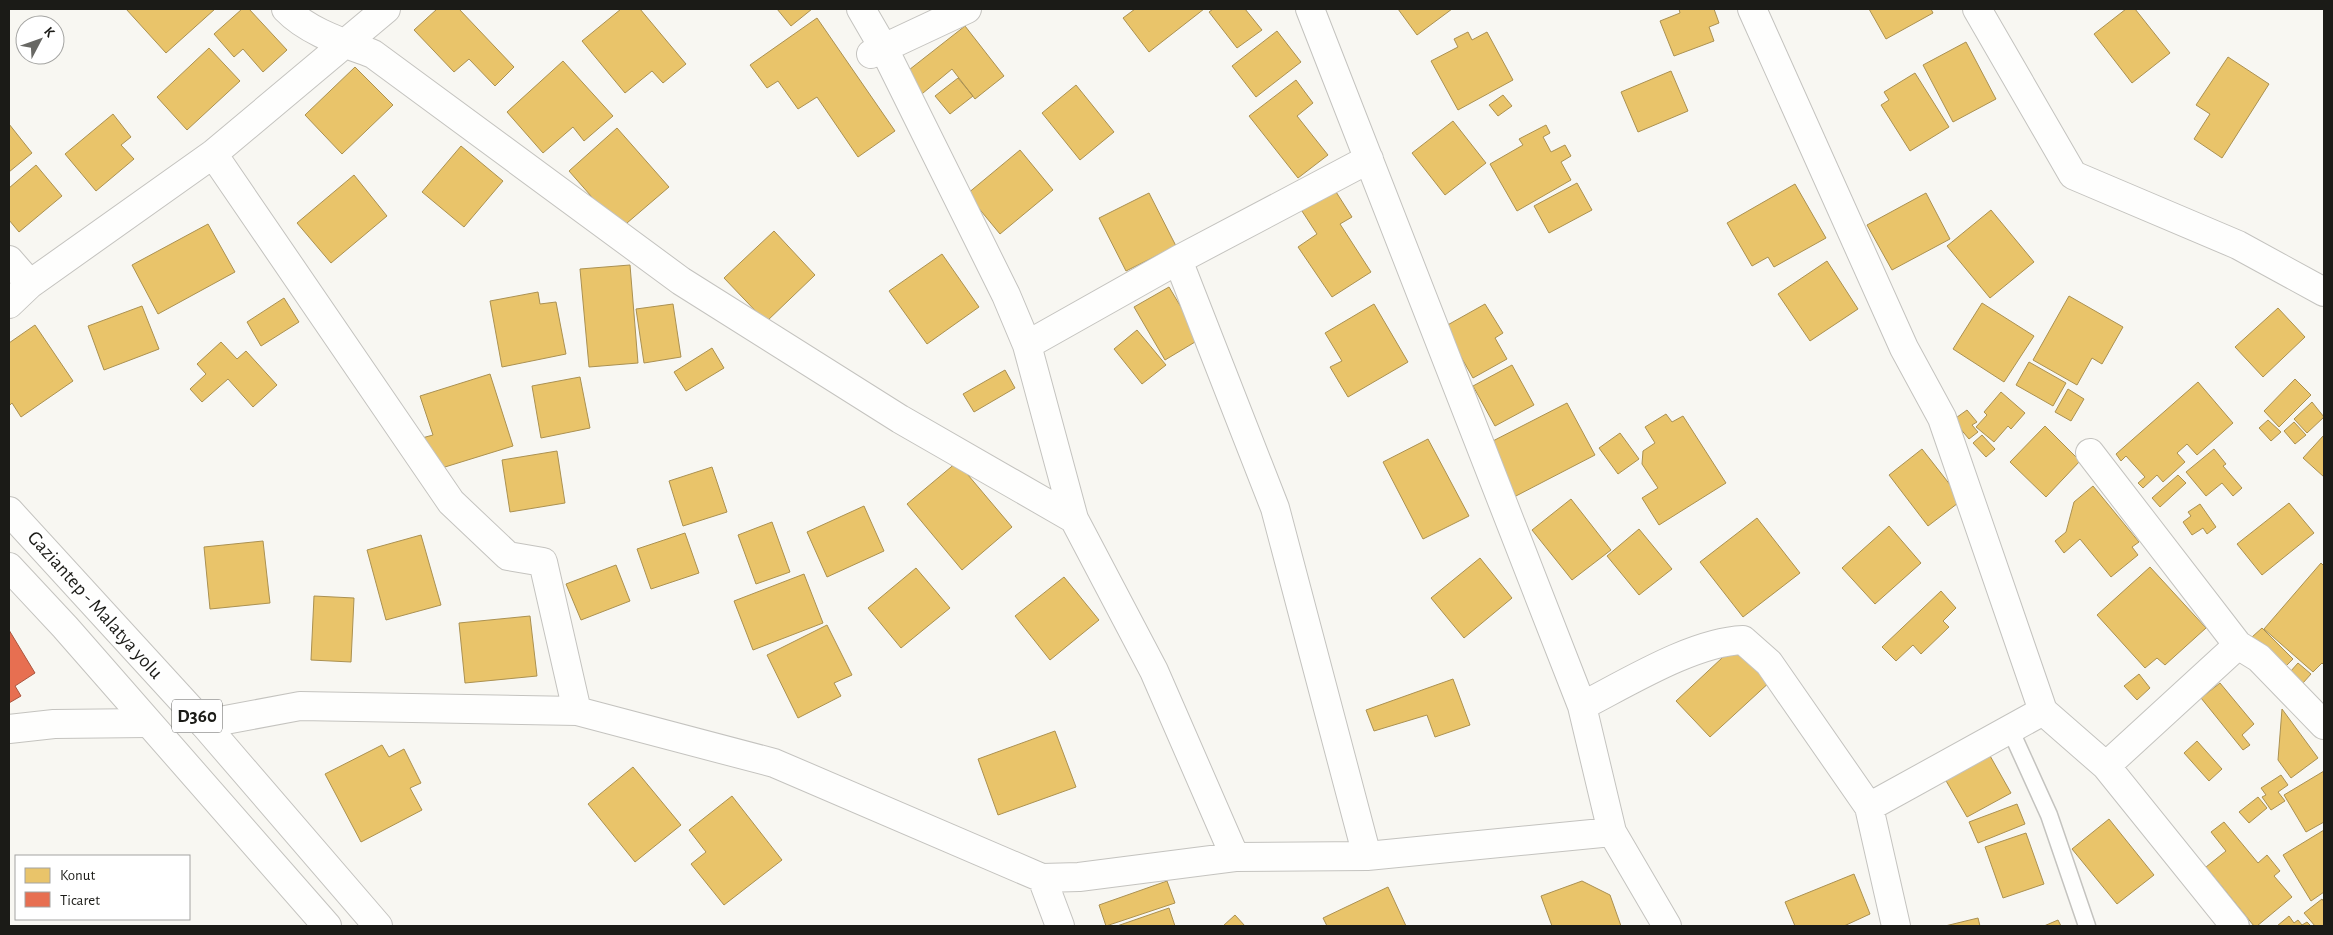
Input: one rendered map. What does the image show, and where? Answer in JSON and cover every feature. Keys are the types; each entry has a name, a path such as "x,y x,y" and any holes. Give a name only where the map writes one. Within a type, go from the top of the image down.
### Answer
{"main road":[{"path":"286,9 297,20 345,44 373,54 680,281 900,419 1074,519"},
{"path":"9,304 30,284 213,154 386,9"},
{"path":"861,9 877,50 1006,295 1027,345 1074,519 1154,671 1235,857"},
{"path":"877,50 967,9"},
{"path":"1310,9 1582,706 1612,832 1667,926"},
{"path":"1752,9 1904,348 1942,418 2043,711 2106,766 2236,926"},
{"path":"1977,9 2072,176 2238,245 2324,292"},
{"path":"213,154 451,502 508,556 543,562 577,711"},
{"path":"1027,345 1178,260 1369,159"},
{"path":"9,260 30,284"},
{"path":"1178,260 1275,508 1367,856"},
{"path":"2090,453 2238,644 2260,658 2324,725"},
{"name":"Gaziantep - Malatya yolu","path":"9,511 204,724 378,926"},
{"name":"Gaziantep - Malatya yolu","path":"9,568 65,627 147,723 327,926"},
{"path":"1582,706 1694,650 1724,640 1743,640 1769,662 1869,807 1896,926"},
{"path":"2106,766 2238,644"},
{"path":"204,724 300,706 577,711 774,763 1042,878 1079,878 1235,857 1367,856 1612,832"},
{"path":"1869,807 2043,711"},
{"path":"9,729 54,724 147,723"},
{"path":"1042,878 1060,926"}],"lane":[{"path":"2010,729 2049,815 2087,926"}],"building: Konut":[{"path":"126,9 215,9 166,53"},
{"path":"242,9 249,9 287,50 263,72 243,49 234,57 214,34"},
{"path":"437,9 459,9 514,67 495,86 469,59 454,72 414,30"},
{"path":"621,9 640,9 686,64 663,83 652,71 625,93 582,41"},
{"path":"777,9 812,9 791,26"},
{"path":"1135,9 1204,9 1149,52 1123,18"},
{"path":"1213,9 1245,9 1262,30 1237,48 1209,12"},
{"path":"1398,9 1452,9 1417,35"},
{"path":"1679,9 1714,9 1719,23 1709,27 1714,41 1674,56 1660,21 1680,13"},
{"path":"1869,9 1931,9 1933,13 1886,39"},
{"path":"2126,9 2135,9 2170,53 2132,83 2094,34"},
{"path":"817,18 895,131 858,157 817,97 798,109 778,81 767,88 750,65"},
{"path":"965,26 1004,76 975,99 952,69 917,98 900,77"},
{"path":"1277,31 1301,62 1256,97 1232,66"},
{"path":"1468,32 1472,40 1487,32 1513,80 1458,110 1431,61 1458,47 1454,39"},
{"path":"1966,42 1996,99 1953,122 1923,65"},
{"path":"209,48 240,81 187,130 157,97"},
{"path":"2228,57 2269,84 2222,158 2194,139 2210,114 2196,105"},
{"path":"563,61 613,116 584,141 573,127 543,153 507,112"},
{"path":"355,67 393,105 342,154 305,115"},
{"path":"1671,71 1688,111 1638,132 1621,92"},
{"path":"1915,73 1949,127 1910,151 1881,105 1889,100 1884,92"},
{"path":"958,78 973,96 950,114 935,96"},
{"path":"1296,80 1313,103 1297,116 1328,155 1298,178 1249,116"},
{"path":"1076,85 1114,132 1080,160 1042,113"},
{"path":"1503,95 1512,106 1498,116 1489,105"},
{"path":"113,114 131,137 121,145 134,159 96,191 65,154"},
{"path":"1453,121 1486,163 1445,195 1412,153"},
{"path":"9,124 32,153 9,172"},
{"path":"1546,125 1550,133 1543,137 1551,152 1565,145 1571,156 1561,162 1571,180 1517,211 1490,164 1523,145 1519,139"},
{"path":"617,128 669,187 620,229 569,171"},
{"path":"461,146 503,181 464,227 422,192"},
{"path":"1020,150 1053,190 1000,234 967,194"},
{"path":"36,165 62,196 19,232 9,220 9,188"},
{"path":"354,175 387,216 331,263 297,223"},
{"path":"1577,183 1592,210 1549,233 1534,206"},
{"path":"1331,184 1352,217 1340,224 1371,272 1332,297 1298,247 1317,234 1298,205"},
{"path":"1795,184 1826,238 1774,267 1768,257 1752,266 1727,223"},
{"path":"1149,193 1176,246 1126,271 1099,218"},
{"path":"1926,193 1950,239 1892,270 1867,225"},
{"path":"1991,210 2034,262 1990,298 1947,246"},
{"path":"208,224 235,272 158,314 132,265"},
{"path":"774,231 815,275 766,322 724,278"},
{"path":"942,254 979,307 927,344 889,291"},
{"path":"1827,261 1858,309 1810,341 1778,294"},
{"path":"630,265 638,363 589,367 580,269"},
{"path":"1169,287 1200,339 1165,360 1134,307"},
{"path":"538,292 540,304 556,302 566,354 502,367 490,301"},
{"path":"2069,296 2123,327 2102,364 2092,358 2077,385 2033,360"},
{"path":"284,298 299,322 261,346 247,322"},
{"path":"1982,303 2034,336 2004,382 1953,349"},
{"path":"673,304 681,357 644,363 636,309"},
{"path":"1374,304 1408,362 1348,397 1330,367 1342,361 1325,333"},
{"path":"1485,304 1503,333 1495,338 1507,359 1473,378 1444,327"},
{"path":"142,306 159,349 104,370 88,326"},
{"path":"2278,308 2305,337 2263,377 2235,347"},
{"path":"35,325 73,381 21,417 12,403 9,406 9,343"},
{"path":"1137,330 1166,365 1142,384 1114,349"},
{"path":"221,342 237,359 246,351 277,385 253,407 228,379 202,402 190,389 206,374 197,364"},
{"path":"712,348 724,368 686,391 674,372"},
{"path":"2029,362 2066,383 2053,406 2016,385"},
{"path":"1512,365 1534,405 1495,426 1473,386"},
{"path":"1005,370 1015,388 974,412 963,394"},
{"path":"490,374 513,446 432,471 422,438 433,435 420,396"},
{"path":"580,377 590,428 541,438 532,386"},
{"path":"2295,379 2311,395 2279,427 2264,411"},
{"path":"2198,382 2233,423 2197,455 2187,444 2177,453 2185,462 2163,482 2157,475 2143,488 2138,483 2145,477 2126,456 2121,461 2116,454"},
{"path":"2068,389 2084,399 2071,421 2055,412"},
{"path":"2001,392 2025,413 2011,429 2008,426 1994,442 1976,427 1987,415 1984,412"},
{"path":"2312,402 2324,417 2307,433 2294,419"},
{"path":"1567,403 1595,455 1514,497 1487,444"},
{"path":"1967,410 1977,422 1972,425 1978,432 1969,439 1953,420"},
{"path":"1666,414 1672,422 1683,416 1726,483 1659,525 1642,498 1658,488 1642,464 1643,451 1655,443 1645,427"},
{"path":"2268,420 2281,432 2271,441 2259,428"},
{"path":"2294,422 2306,435 2295,444 2284,431"},
{"path":"2045,426 2080,461 2046,497 2010,462"},
{"path":"1620,433 1639,459 1618,474 1599,448"},
{"path":"1982,435 1995,449 1986,457 1973,443"},
{"path":"2324,435 2324,477 2303,458"},
{"path":"1428,439 1469,516 1423,539 1383,462"},
{"path":"1922,449 1962,500 1928,526 1889,475"},
{"path":"2214,449 2226,464 2223,466 2242,488 2233,496 2222,483 2206,496 2186,472"},
{"path":"557,451 565,503 510,512 502,460"},
{"path":"957,462 1012,527 962,570 907,504"},
{"path":"712,467 727,512 683,526 669,481"},
{"path":"2178,475 2186,483 2160,507 2152,498"},
{"path":"2093,486 2139,542 2132,547 2138,555 2111,577 2080,539 2064,553 2055,541 2066,532 2074,502"},
{"path":"1571,499 1611,550 1572,580 1532,530"},
{"path":"2289,503 2314,533 2262,575 2237,544"},
{"path":"2200,504 2216,527 2207,534 2203,528 2192,535 2183,522 2191,516 2188,512"},
{"path":"864,506 884,551 827,577 807,532"},
{"path":"1757,518 1800,573 1743,617 1700,562"},
{"path":"772,522 790,572 756,584 738,535"},
{"path":"1889,526 1921,563 1875,604 1842,568"},
{"path":"1639,529 1672,569 1639,595 1607,556"},
{"path":"685,533 699,573 651,589 637,549"},
{"path":"421,535 441,605 386,620 367,550"},
{"path":"263,541 270,603 210,609 204,547"},
{"path":"1480,558 1512,598 1464,638 1431,598"},
{"path":"2321,563 2324,566 2324,665 2322,663 2313,672 2264,629"},
{"path":"616,565 630,601 581,620 566,584"},
{"path":"2150,567 2206,628 2165,665 2157,658 2145,668 2097,615"},
{"path":"916,568 950,608 901,648 868,608"},
{"path":"804,574 823,623 753,650 734,601"},
{"path":"1064,577 1099,620 1050,660 1015,616"},
{"path":"1941,591 1956,608 1943,621 1949,627 1921,654 1913,645 1896,661 1882,647"},
{"path":"314,596 354,598 351,662 311,660"},
{"path":"530,616 537,676 465,683 459,623"},
{"path":"827,625 852,675 834,683 841,696 798,718 767,655"},
{"path":"2262,628 2293,659 2283,669 2252,637"},
{"path":"1738,643 1772,680 1710,737 1676,701"},
{"path":"2298,663 2311,674 2303,683 2290,672"},
{"path":"2139,674 2150,688 2137,700 2124,686"},
{"path":"1453,679 1470,725 1435,737 1427,715 1374,731 1366,710"},
{"path":"2220,683 2254,724 2242,735 2250,745 2243,750 2201,698"},
{"path":"2282,709 2318,758 2291,778 2278,760"},
{"path":"1055,731 1076,787 998,815 978,759"},
{"path":"2197,741 2222,769 2209,781 2184,753"},
{"path":"382,745 389,757 404,749 421,783 410,788 422,810 361,842 325,774"},
{"path":"1989,754 2011,793 1967,817 1945,779"},
{"path":"633,767 681,825 635,862 588,804"},
{"path":"2324,771 2324,822 2306,832 2284,795"},
{"path":"2281,775 2288,785 2278,792 2285,801 2271,810 2262,797 2266,795 2261,788"},
{"path":"732,796 782,860 724,905 691,864 706,852 689,830"},
{"path":"2258,797 2267,808 2249,823 2239,812"},
{"path":"2017,804 2025,824 1978,843 1969,822"},
{"path":"2109,819 2154,875 2117,904 2072,849"},
{"path":"2224,822 2258,863 2267,855 2280,871 2274,876 2292,897 2257,926 2254,926 2206,867 2226,851 2211,832"},
{"path":"2324,830 2324,892 2311,901 2283,855"},
{"path":"2026,833 2044,884 2003,898 1985,847"},
{"path":"1854,874 1870,914 1844,926 1795,926 1785,902"},
{"path":"1167,881 1175,903 1106,926 1099,905"},
{"path":"1582,881 1610,895 1621,926 1552,926 1541,896"},
{"path":"1388,887 1406,926 1327,926 1323,918"},
{"path":"2322,899 2324,902 2324,926 2315,926 2304,913"},
{"path":"1169,908 1175,926 1117,926"},
{"path":"1235,915 1245,926 1223,926"},
{"path":"2289,916 2294,923 2298,920 2302,925 2307,922 2311,926 2277,926"},
{"path":"1978,918 1980,926 1945,926"},
{"path":"2058,920 2061,926 2044,926"}],"building: Ticaret":[{"path":"9,630 35,673 15,686 21,696 9,703"}]}
